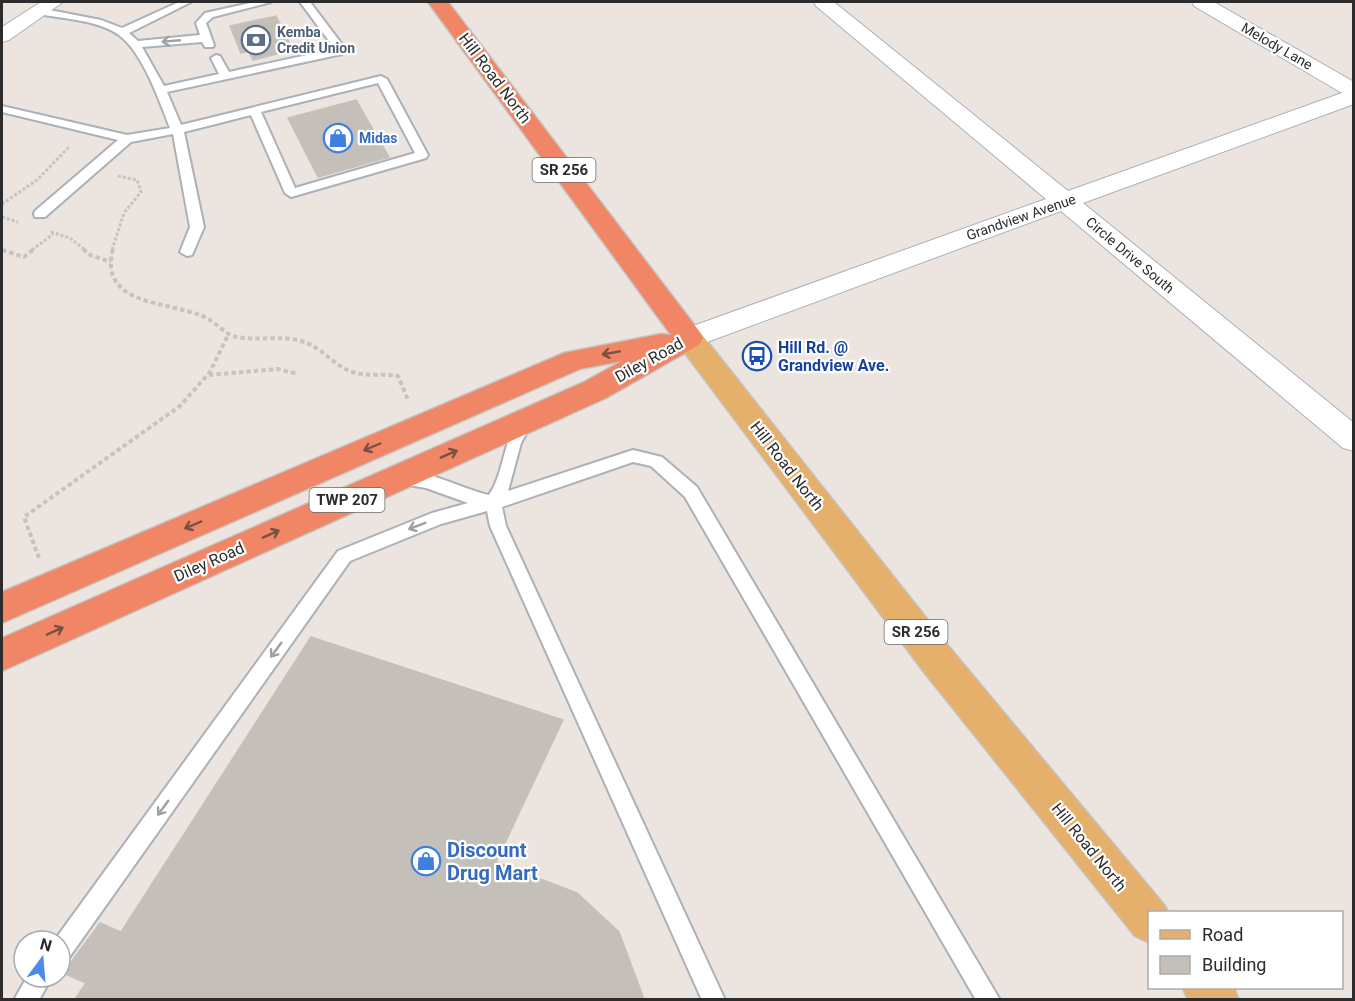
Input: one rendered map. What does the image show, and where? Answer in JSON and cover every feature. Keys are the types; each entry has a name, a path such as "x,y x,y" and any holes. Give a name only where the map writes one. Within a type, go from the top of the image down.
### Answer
{"highway":[{"name":"Hill Road North","path":"438,2 689,338"},
{"name":"Diley Road","path":"2,655 595,390 689,338"},
{"name":"Diley Road","path":"2,608 574,360 689,338"}],"main road":[{"name":"Hill Road North","path":"689,338 937,660 1148,920"}],"street":[{"name":"Circle Drive South","path":"823,2 1353,440"},
{"name":"Melody Lane","path":"1201,2 1353,91"},
{"path":"2,36 46,6"},
{"name":"Grandview Avenue","path":"689,338 1353,96"}],"lane":[{"path":"123,32 186,2"},
{"path":"135,44 208,41 201,23 202,19 209,15 266,2"},
{"path":"161,90 342,51 305,2"},
{"path":"46,6 123,32 135,44 161,90 177,130 197,227 187,252"},
{"path":"216,58 226,76"},
{"path":"2,109 127,139 177,130 381,80 422,155 291,193 255,111"},
{"path":"40,214 127,139"},
{"path":"526,421 511,444 503,490 493,503 498,526 714,999"},
{"path":"72,934 344,556 438,518 493,503 633,456 656,460 691,492 989,999"},
{"path":"396,478 428,481 475,500 493,503"}],"path":[{"path":"2,204 37,180 76,140"},
{"path":"91,170 137,180 141,192 129,201 112,246 110,269 126,294 165,307 202,315 228,335 253,339 280,337 310,343 351,371 364,374 383,372 398,376 409,403"},
{"path":"2,217 21,223"},
{"path":"47,231 70,238 90,255 111,262"},
{"path":"2,250 24,257 54,233"},
{"path":"40,561 24,517 180,406 208,375 228,335"},
{"path":"208,375 244,374 268,369 288,369 298,374"}],"building":[{"name":"Kemba Credit Union","path":"276,16 293,50 253,60 249,51 241,53 230,26"},
{"name":"Midas","path":"356,100 389,157 318,177 288,118"},
{"path":"311,637 563,720 496,862 577,893 619,932 644,999 75,999 86,983 72,977 72,961 100,923 121,932"}],"place":[{"name":"Kemba Credit Union","path":"256,40"},
{"name":"Midas","path":"338,138"},
{"name":"Hill Rd. @ Grandview Ave.","path":"757,356"},
{"name":"Discount Drug Mart","path":"426,861"}]}
